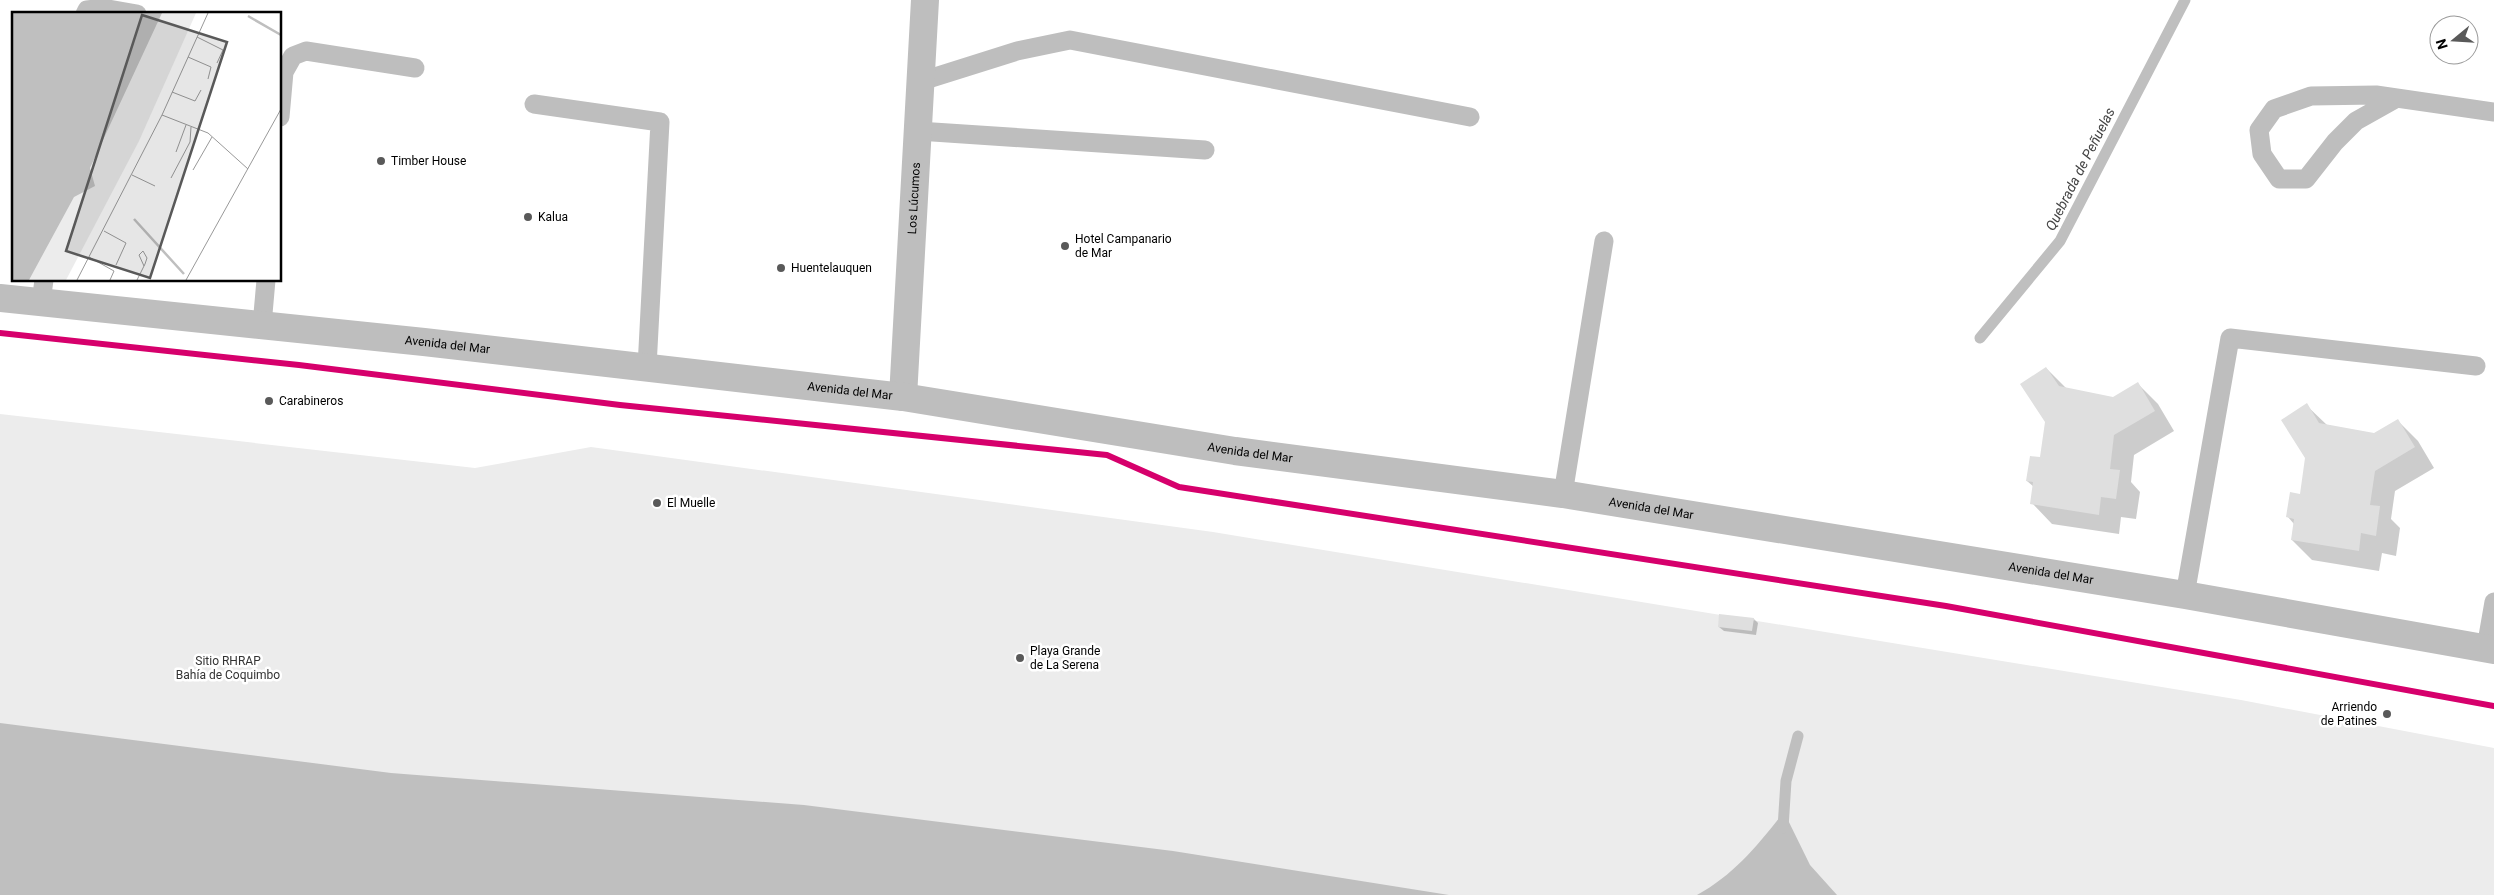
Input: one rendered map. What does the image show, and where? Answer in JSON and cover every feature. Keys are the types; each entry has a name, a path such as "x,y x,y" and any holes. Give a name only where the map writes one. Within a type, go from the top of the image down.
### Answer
{"main road":[{"name":"Los Lúcumos","path":"904,397 926,0"},
{"name":"Avenida del Mar","path":"0,298 43,291 262,325 904,397 1235,450 1563,494 2186,595 2490,649"}],"lane":[{"path":"86,12 87,10 102,8 125,12"},
{"path":"922,81 1017,51 1070,40 1470,116"},
{"path":"281,106 284,72 293,56 306,51 415,68"},
{"path":"2397,98 2356,122 2334,142 2306,179 2279,179 2262,154 2259,130 2274,108 2311,96 2376,95 2397,98 2494,112"},
{"path":"534,104 660,122 647,368"},
{"path":"918,131 1205,150"},
{"path":"1563,494 1604,241"},
{"path":"262,325 266,281"},
{"path":"2186,595 2230,338 2476,366"},
{"path":"2490,649 2494,602"}],"green space":[{"name":"Sitio RHRAP Bahía de Coquimbo","path":"0,414 475,468 591,447 1213,532 2241,700 2494,748 2494,895 0,895"}],"shaded area":[{"path":"0,723 391,773 804,805 1173,851 1449,895 0,895"},
{"path":"1784,812 1810,865 1837,895 1697,895 1734,869"}],"building":[{"path":"2046,367 2059,386 2113,397 2138,382 2155,411 2114,435 2110,469 2120,470 2116,499 2101,497 2099,515 2030,504 2033,482 2026,481 2030,456 2040,457 2045,422 2020,384"},
{"path":"2307,403 2319,423 2374,433 2398,419 2415,447 2375,471 2370,505 2380,506 2376,536 2361,533 2359,551 2291,540 2294,519 2286,517 2290,492 2300,494 2305,458 2281,420"},
{"path":"1719,614 1754,618 1752,631 1718,627"}],"waterway":[{"name":"Quebrada de Peñuelas","path":"1980,338 2060,241 2185,0"},
{"path":"1783,828 1786,781 1798,736"}],"cycle path":[{"path":"0,333 299,365 620,405 1107,455 1179,487 1946,606 2494,706"}],"place":[{"name":"Timber House","path":"381,161"},
{"name":"Kalua","path":"528,217"},
{"name":"Hotel Campanario de Mar","path":"1065,246"},
{"name":"Huentelauquen","path":"781,268"},
{"name":"Carabineros","path":"269,401"},
{"name":"El Muelle","path":"657,503"},
{"name":"Playa Grande de La Serena","path":"1020,658"},
{"name":"Arriendo de Patines","path":"2387,714"}]}
